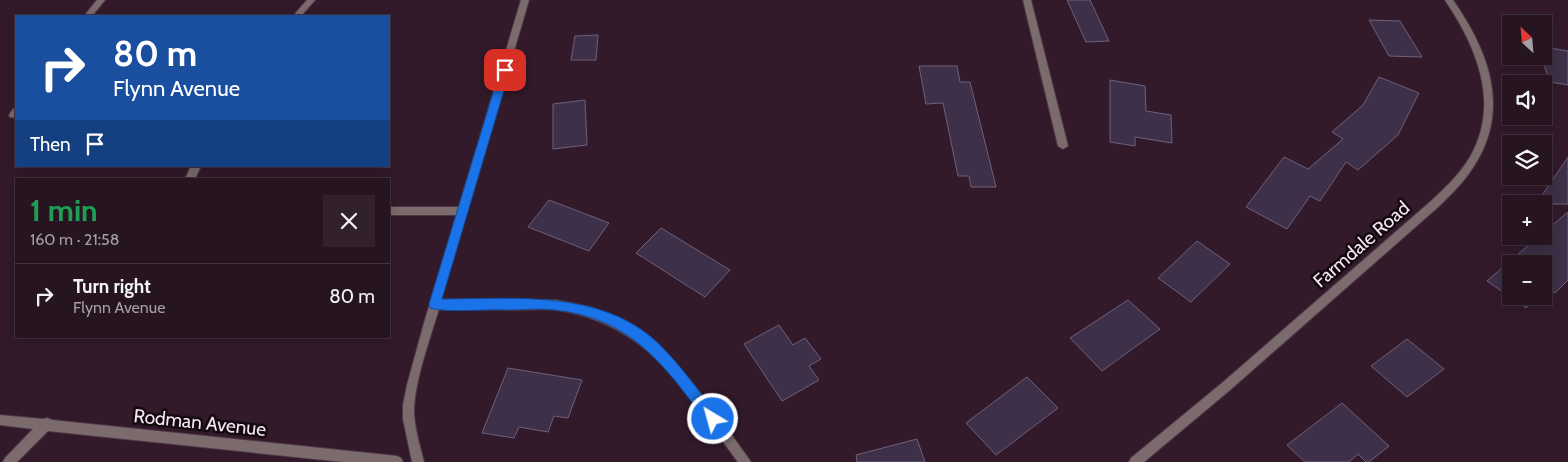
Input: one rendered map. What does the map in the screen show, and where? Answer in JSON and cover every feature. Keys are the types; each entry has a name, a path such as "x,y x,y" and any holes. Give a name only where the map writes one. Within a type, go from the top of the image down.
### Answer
{"street":[{"path":"89,15 101,0"},
{"path":"299,15 310,0"},
{"path":"418,462 411,437 409,406 435,304 526,0"},
{"path":"1026,0 1062,146"},
{"name":"Farmdale Road","path":"1135,462 1266,352 1421,215 1458,180 1471,163 1486,130 1489,104 1488,79 1474,42 1449,0"},
{"path":"390,211 463,211"},
{"path":"435,304 555,305 588,311 621,324 654,347 681,377 745,462"},
{"name":"Rodman Avenue","path":"0,420 47,423 397,462"},
{"path":"9,462 47,423"}],"building":[{"path":"1067,0 1090,0 1109,41 1086,42"},
{"path":"1369,20 1400,21 1422,57 1389,56"},
{"path":"598,35 596,60 571,60 575,36"},
{"path":"1552,48 1568,51 1568,85 1552,82 1552,75 1548,75 1544,65 1552,65"},
{"path":"919,66 957,66 960,82 970,82 996,187 971,187 969,176 958,176 943,103 926,104"},
{"path":"1379,77 1419,93 1398,135 1358,170 1346,162 1320,201 1310,196 1287,229 1246,207 1284,157 1308,169 1343,139 1332,132 1363,105"},
{"path":"1110,80 1145,86 1146,111 1171,115 1172,143 1135,137 1135,146 1110,142"},
{"path":"585,100 587,145 553,149 553,104"},
{"path":"1568,157 1568,204 1552,204 1552,195 1542,195 1549,185 1552,185 1552,180"},
{"path":"549,200 609,223 589,251 528,227"},
{"path":"1568,212 1568,280 1555,293 1552,291 1552,255 1517,255 1529,245 1552,245 1552,225"},
{"path":"661,228 730,270 705,297 636,253"},
{"path":"1197,241 1230,264 1191,302 1158,278"},
{"path":"1502,268 1502,291 1487,281"},
{"path":"1128,300 1160,329 1102,371 1070,338"},
{"path":"779,325 793,345 805,338 821,359 809,366 819,380 782,401 744,344"},
{"path":"1407,339 1444,369 1407,397 1371,366"},
{"path":"508,368 582,380 568,418 554,416 548,432 519,427 514,438 482,433"},
{"path":"1027,377 1058,408 996,455 966,423"},
{"path":"1342,403 1389,446 1369,462 1366,462 1358,454 1349,462 1305,462 1287,445"},
{"path":"917,439 925,462 857,462 856,455"}],"route":[{"path":"505,70 435,304 555,305 588,311 621,324 654,347 681,377 713,419"}]}
